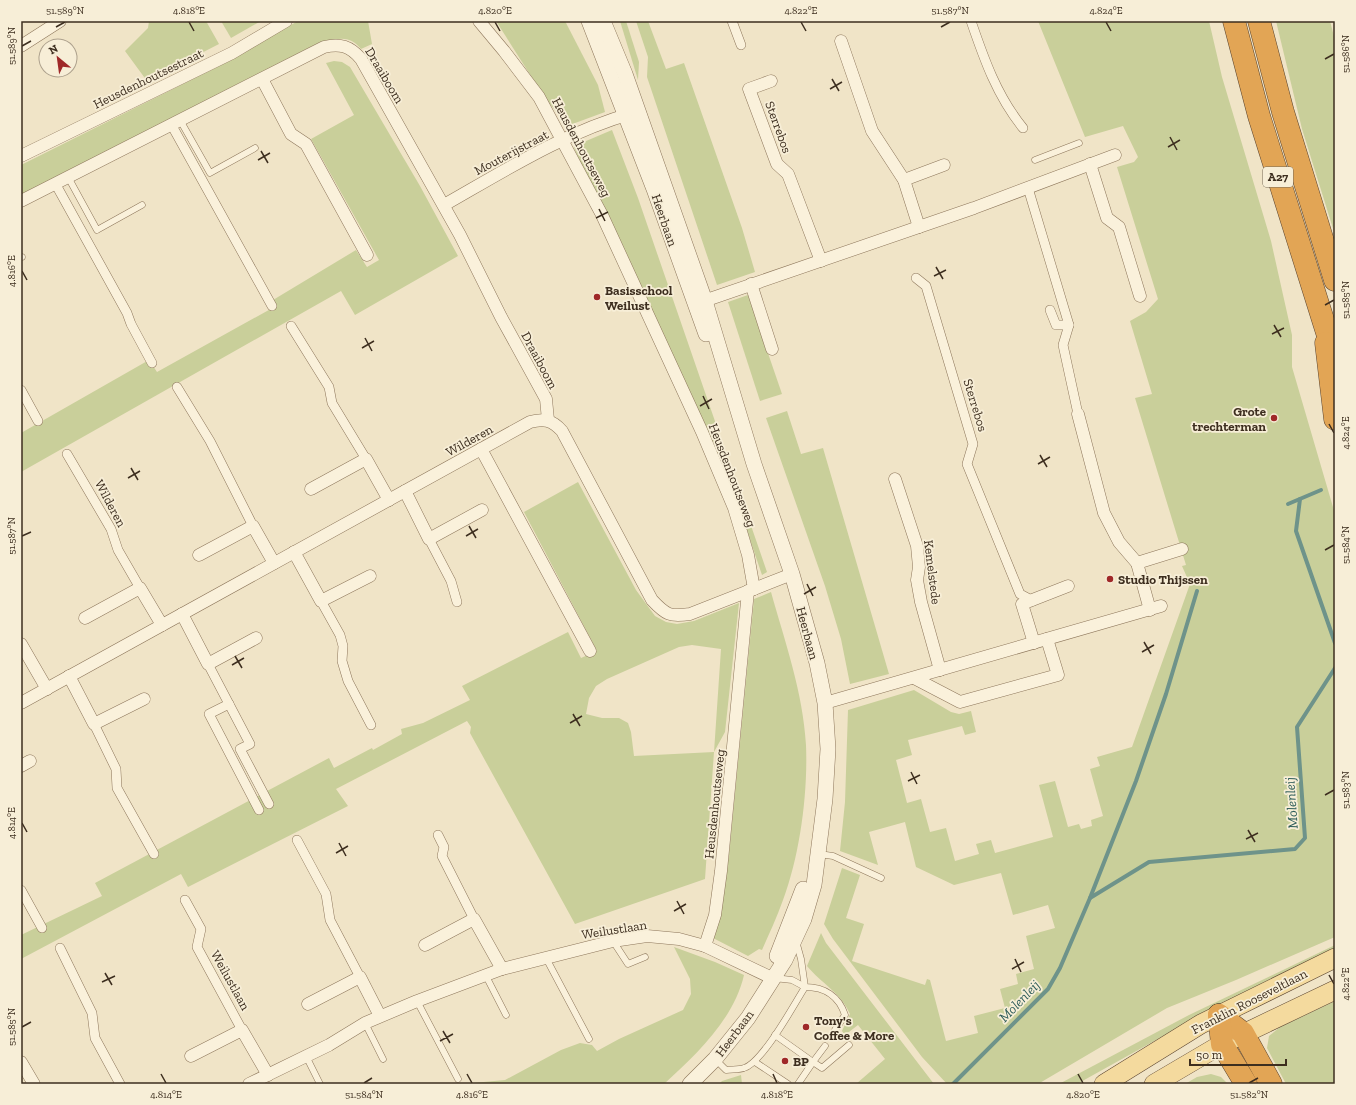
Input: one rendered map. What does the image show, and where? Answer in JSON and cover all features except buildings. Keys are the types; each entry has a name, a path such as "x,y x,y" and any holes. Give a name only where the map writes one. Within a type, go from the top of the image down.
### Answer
{"highway":[{"name":"A27","path":"1234,21 1259,116 1325,331 1335,358"},
{"name":"A27","path":"1259,21 1283,112 1335,280"},
{"name":"A27","path":"1325,331 1335,419"},
{"path":"1219,1015 1243,1034 1271,1084"},
{"path":"1219,1015 1222,1044 1246,1084"}],"main road":[{"name":"Franklin Rooseveltlaan","path":"1104,1084 1177,1038 1219,1015 1335,958"},
{"name":"Franklin Rooseveltlaan","path":"1154,1084 1222,1044 1335,990"}],"street":[{"path":"21,46 60,21"},
{"name":"Heusdenhoutsestraat","path":"21,156 232,53 286,21"},
{"name":"Heusdenhoutseweg","path":"479,21 539,97 602,215 702,432 734,508 748,555 751,590 721,871 715,914 705,946"},
{"name":"Heerbaan","path":"589,21 632,113"},
{"name":"Heerbaan","path":"603,21 632,113 700,303 792,574 825,703 828,749 825,799 814,885 796,939 785,960 772,978 748,1018 715,1059 690,1084"},
{"path":"732,21 741,45"},
{"path":"971,21 997,89 1023,128"},
{"path":"840,42 872,132 904,180 919,227"},
{"name":"Draaiboom","path":"262,79 324,47 344,45 354,50 361,59 444,205 546,399 548,420"},
{"path":"21,201 262,79 291,134 306,144 367,255"},
{"name":"Sterrebos","path":"771,81 750,89 777,164 788,174 821,261"},
{"name":"Mouterijstraat","path":"444,205 563,140 632,113"},
{"path":"176,122 272,306"},
{"path":"700,303 751,284 919,227 1115,155"},
{"path":"1090,164 1107,218 1119,227 1140,296"},
{"path":"904,180 944,165"},
{"path":"55,183 127,313 131,324 152,363"},
{"path":"825,703 1156,608 1137,563 1119,542 1104,513 1078,414 1063,345 1069,325 1028,188"},
{"name":"Sterrebos","path":"916,278 926,286 973,444 967,464 1020,594 1033,602"},
{"path":"751,284 772,349"},
{"path":"1050,310 1056,325 1069,325"},
{"path":"291,326 329,387 332,403 389,500"},
{"path":"177,387 210,441 253,526 274,563"},
{"path":"21,390 38,421"},
{"name":"Wilderen","path":"21,703 530,422 540,419 548,420"},
{"path":"548,420 562,431 652,600 662,611 674,617 690,614 792,574"},
{"path":"481,449 590,651"},
{"name":"Wilderen","path":"67,454 111,529 118,550 162,625"},
{"path":"311,489 366,459"},
{"name":"Kemelstede","path":"895,479 917,546 919,567 917,580 921,602 940,670"},
{"path":"405,491 451,582 457,602"},
{"path":"429,539 482,510"},
{"path":"199,556 253,526"},
{"path":"1137,563 1182,549"},
{"path":"294,552 340,635 343,646 342,661 348,681 371,725"},
{"path":"321,601 370,576"},
{"path":"1034,643 1022,604 1033,602 1068,586"},
{"path":"85,618 140,588"},
{"path":"182,614 250,744 240,749 269,804"},
{"path":"208,664 256,638"},
{"path":"914,678 960,702 1058,675 1046,640"},
{"path":"21,644 47,689"},
{"path":"69,676 116,769 117,788 154,854"},
{"path":"94,724 144,699"},
{"path":"229,704 210,714 259,810"},
{"path":"438,835 444,847 442,856 502,970"},
{"path":"297,840 326,894 330,920 380,1016"},
{"name":"Heerbaan","path":"772,978 777,957 817,854"},
{"path":"21,890 42,928"},
{"name":"Weilustlaan","path":"185,900 201,929 197,947 268,1075"},
{"path":"425,944 474,919"},
{"name":"Weilustlaan","path":"249,1084 306,1056 364,1023 417,1001 502,970 613,940 647,936 679,939 705,946 772,978"},
{"path":"60,948 92,1013 95,1038 120,1084"},
{"path":"308,1004 360,978"},
{"name":"Weilustlaan","path":"191,1056 242,1030"},
{"path":"21,1062 34,1084"}],"lane":[{"path":"176,122 210,173 255,148"},
{"path":"1035,160 1079,143"},
{"path":"68,177 97,230 142,205"},
{"path":"817,854 834,856 882,878"},
{"path":"715,1059 726,1070 744,1068 755,1062 775,1035 805,987 801,959 796,939"},
{"path":"613,940 628,964 645,957"},
{"path":"546,958 589,1039"},
{"path":"486,976 506,1015"},
{"path":"772,978 792,980 805,987 815,987 829,992 843,1008 845,1015 835,1030"},
{"path":"417,1001 458,1079"},
{"path":"364,1023 383,1059"},
{"path":"775,1035 822,1068 849,1045"},
{"path":"798,1084 825,1046"},
{"path":"306,1056 320,1084"},
{"path":"755,1062 788,1084"}],"green space":[{"path":"149,21 206,21 219,44 147,81 125,51 148,28"},
{"path":"221,21 261,21 231,38"},
{"path":"298,21 368,21 372,44 361,49 356,44 346,39 335,39 316,45 21,195 21,165 217,67"},
{"path":"496,21 565,21 598,85 605,112 567,126 543,95"},
{"path":"620,21 626,21 639,62 638,80"},
{"path":"636,21 648,21 666,69 684,63 742,228 755,272 717,285 647,77 648,57"},
{"path":"1038,21 1209,21 1222,77 1271,241 1292,335 1292,367 1335,514 1335,937 1167,1008 1038,1084 947,1084 922,1057 833,939 824,924 842,868 860,875 846,918 864,924 852,961 925,985 927,979 930,980 946,1041 978,1033 974,1016 1005,1008 1000,989 1018,984 1016,974 1034,969 1026,936 1055,928 1048,905 1013,915 1001,873 954,885 916,867 905,822 869,832 878,865 840,851 845,802 848,710 914,690 951,712 959,714 971,711 976,732 965,735 962,726 908,740 912,755 896,760 907,803 921,799 930,832 946,828 955,861 979,854 976,844 991,840 995,853 1053,837 1039,785 1055,781 1068,827 1079,824 1081,829 1092,826 1091,820 1103,816 1090,769 1100,766 1097,757 1132,747 1190,584 1182,566 1186,565 1135,398 1152,394 1130,321 1146,312 1158,299 1117,167 1134,162 1138,157 1123,126 1085,137"},
{"path":"1276,21 1330,21 1335,40 1335,235 1302,129"},
{"path":"334,61 342,62 350,67 420,186 458,256 355,315 341,291 21,472 21,433 149,360 157,372 276,306 273,300 356,250 367,267 379,260 311,139 354,115 326,63"},
{"path":"612,130 638,198 767,572 762,575 743,519 575,150 574,147 579,144"},
{"path":"748,295 782,394 760,401 728,302"},
{"path":"787,411 801,454 823,448 889,674 850,684 841,639 825,586 766,418"},
{"path":"578,482 636,590 655,616 666,622 677,624 694,621 739,603 725,732 714,752 705,879 575,924 470,733 471,727 467,721 336,789 348,806 188,887 181,874 21,959 21,935 102,896 95,883 329,758 334,768 372,748 373,750 402,734 401,729 423,723 470,700 462,686 568,632 581,658 597,651 524,512","holes":["692,645 721,649 714,752 634,756 631,732 628,723 619,718 602,718 586,714 589,698 596,686 607,679 679,647"]},
{"path":"771,592 793,667 801,706 806,745 806,783 802,824 789,882 778,913 762,950 759,949 748,956 713,938 729,855 754,599"},
{"path":"821,933 826,943 934,1084 856,1084 885,1059 858,1025 845,1035 842,1031 850,1014 836,994 807,966"},
{"path":"1335,945 1335,949 1192,1020 1077,1084 1059,1084 1189,1015"},
{"path":"674,947 715,962 744,975 732,1007 723,1021 689,1061 664,1084 462,1084 505,1080 561,1050 580,1043 592,1045 597,1051 619,1039 683,1010 691,994 690,979"},
{"path":"1335,1001 1335,1084 1286,1084 1267,1048 1269,1036 1280,1027"},
{"path":"1211,1074 1221,1077 1228,1084 1185,1084 1197,1077"},
{"path":"741,1075 742,1084 719,1084 722,1081"}],"waterway":[{"name":"Molenleij","path":"1288,504 1321,490"},
{"name":"Molenleij","path":"1300,499 1296,531 1335,643"},
{"name":"Molenleij","path":"953,1084 1048,989 1060,968 1090,898 1136,781 1166,694 1197,591"},
{"name":"Molenleij","path":"1090,898 1149,862 1295,849 1305,838 1297,727 1335,668"}],"place":[{"name":"Basisschool Weilust","path":"597,297"},
{"name":"Grote trechterman","path":"1274,418"},
{"name":"Studio Thijssen","path":"1110,579"},
{"name":"Tony's Coffee & More","path":"806,1027"},
{"name":"BP","path":"785,1061"}]}
